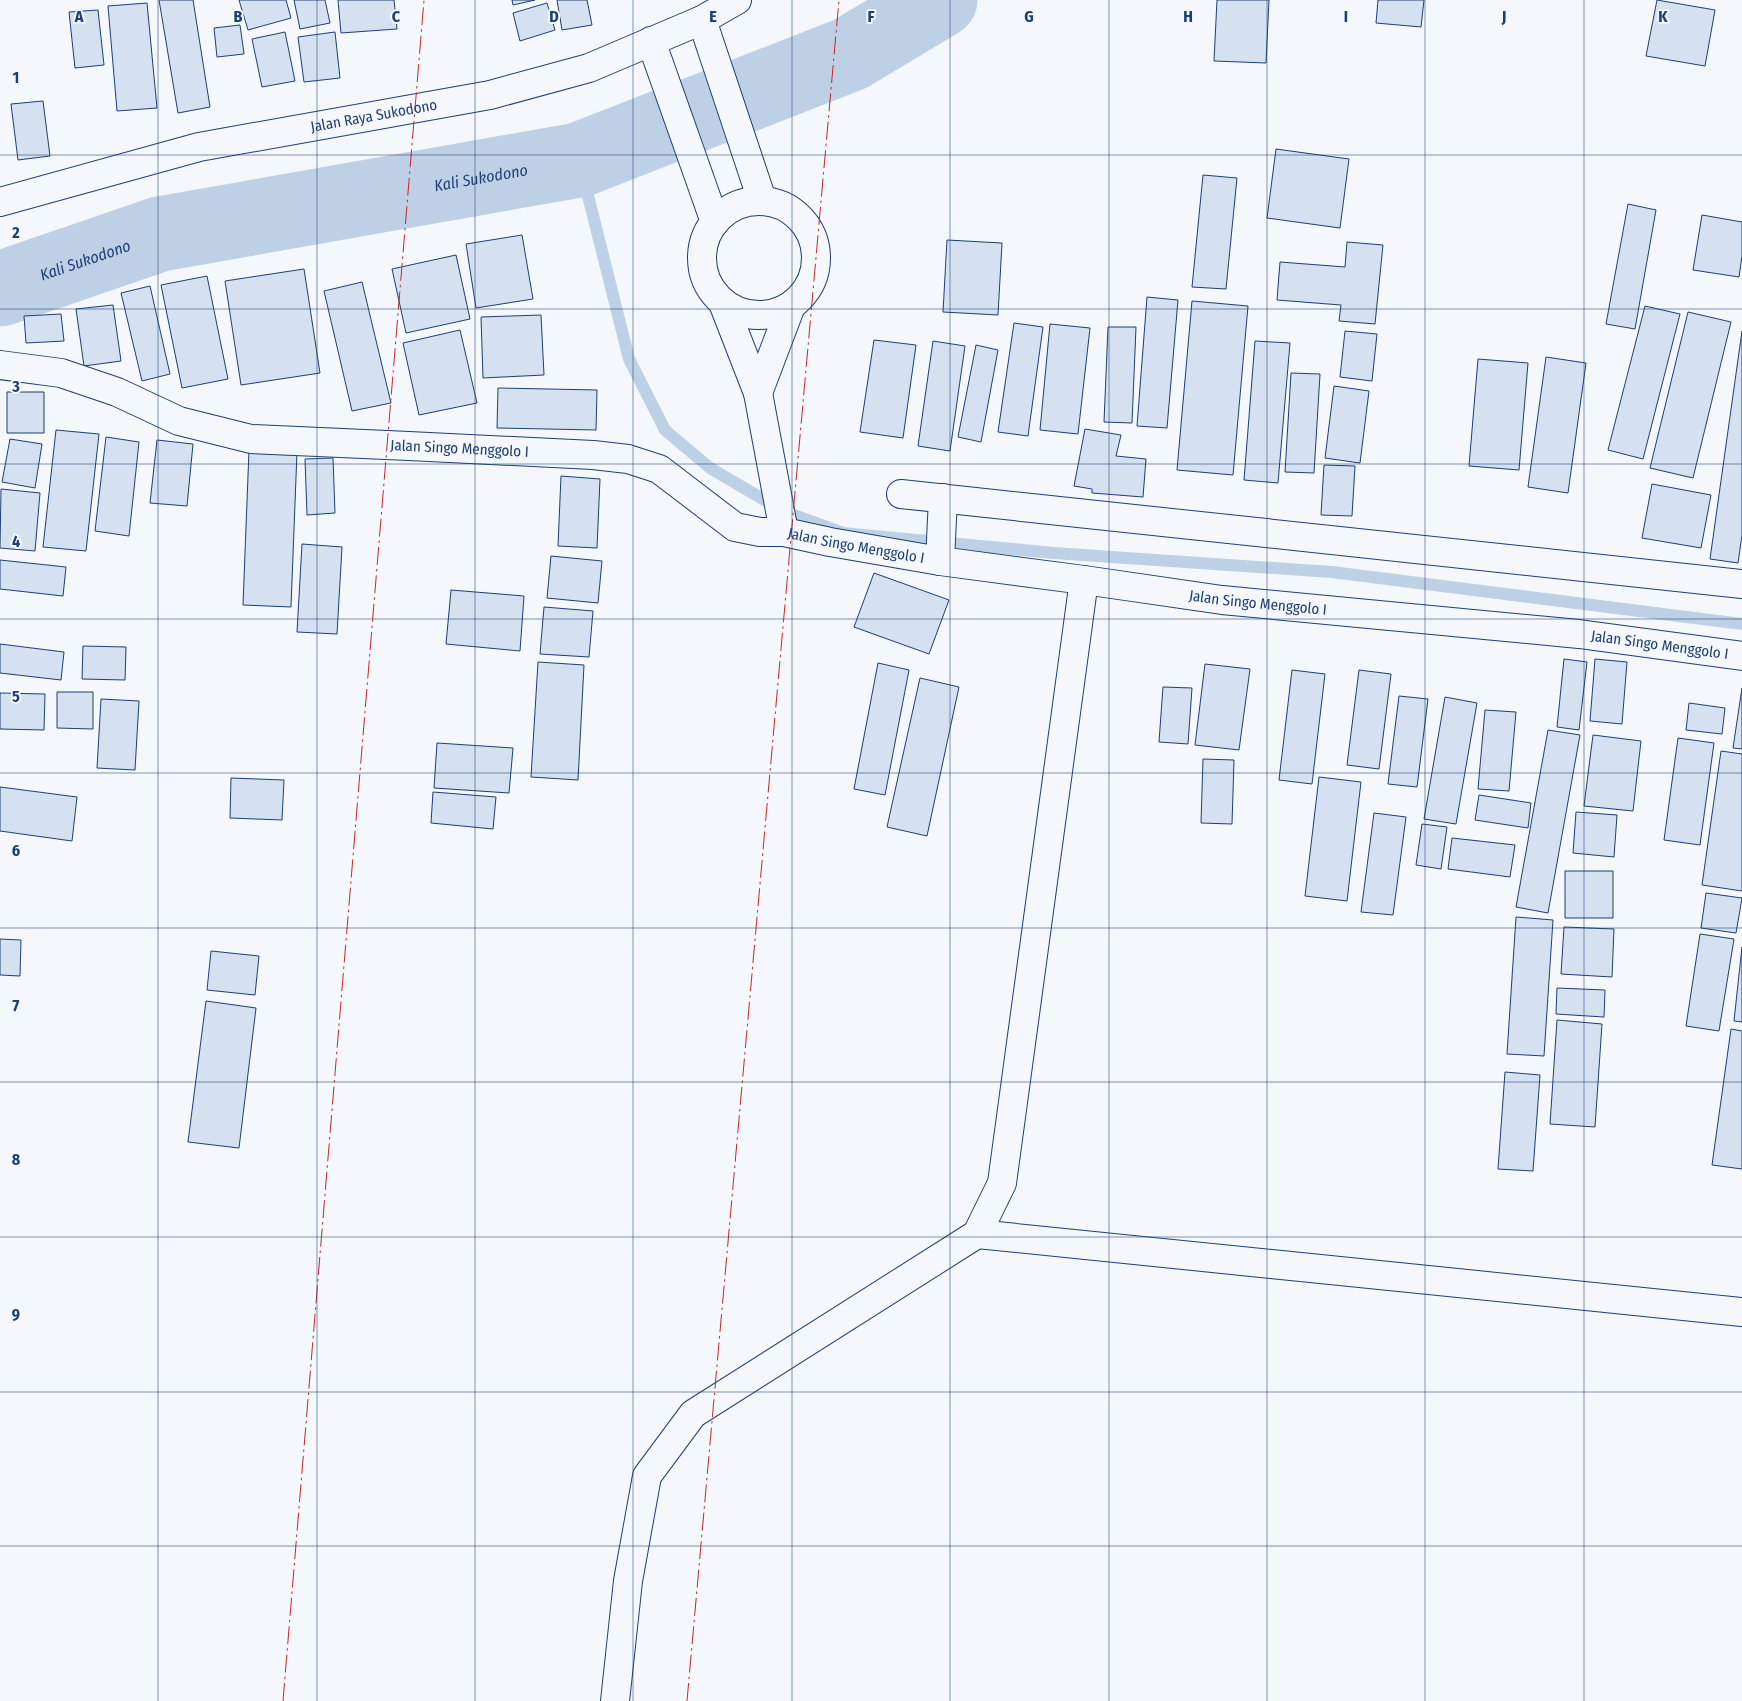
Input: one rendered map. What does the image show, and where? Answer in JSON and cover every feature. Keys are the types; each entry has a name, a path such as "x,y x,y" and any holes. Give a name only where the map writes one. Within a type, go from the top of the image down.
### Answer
{"street":[{"name":"Jalan Raya Sukodono","path":"0,202 200,147 490,94 655,52 706,32 737,0"},
{"path":"706,32 762,200"},
{"path":"655,52 715,222"},
{"path":"762,200 780,204 796,213 808,226 816,243 817,261 814,278 804,294 791,306 774,314 756,315 738,312 723,303 711,289 704,273 702,255 705,237 715,222 728,209 744,202 762,200"},
{"path":"723,303 758,393 783,528"},
{"path":"758,393 791,306"},
{"name":"Jalan Singo Menggolo I","path":"0,365 61,373 117,392 179,421 251,440 593,455 628,459 659,469 735,526 760,532 783,528 830,542 1222,600 1579,634 1742,656"},
{"path":"901,494 942,505 1742,584"},
{"path":"940,558 942,505"},
{"path":"615,1701 628,1581 646,1476 693,1414 977,1234 1002,1183 1084,580"},
{"path":"977,1234 1742,1312"}],"building":[{"path":"159,0 193,0 210,107 178,113"},
{"path":"239,0 286,0 291,18 248,30"},
{"path":"294,0 325,0 330,23 300,29"},
{"path":"338,0 394,0 397,29 341,33"},
{"path":"512,0 535,0 513,5"},
{"path":"557,0 587,0 592,25 562,30"},
{"path":"1217,0 1269,0 1266,63 1214,61"},
{"path":"1378,0 1424,0 1421,27 1376,23"},
{"path":"1657,0 1715,10 1705,66 1646,56"},
{"path":"147,3 157,108 117,111 108,6"},
{"path":"547,3 555,30 520,41 513,13"},
{"path":"98,10 104,65 75,68 69,12"},
{"path":"240,25 244,54 217,57 214,28"},
{"path":"285,32 295,81 262,87 252,39"},
{"path":"335,32 340,78 304,82 298,37"},
{"path":"43,101 50,156 18,160 11,104"},
{"path":"1276,149 1349,159 1340,228 1267,218"},
{"path":"1203,175 1237,178 1226,289 1192,287"},
{"path":"1628,204 1656,210 1635,329 1606,324"},
{"path":"1702,215 1742,222 1742,256 1739,277 1693,270"},
{"path":"522,235 533,299 476,308 466,244"},
{"path":"947,240 1002,243 998,315 943,312"},
{"path":"1347,242 1383,245 1375,324 1339,321 1341,305 1277,300 1280,262 1345,267"},
{"path":"456,255 470,319 406,333 392,269"},
{"path":"304,269 320,373 241,385 225,281"},
{"path":"207,276 228,379 182,388 161,285"},
{"path":"362,282 391,403 352,411 324,291"},
{"path":"150,286 170,374 142,381 121,293"},
{"path":"1147,297 1178,300 1167,428 1137,426"},
{"path":"1192,301 1248,306 1233,475 1177,470"},
{"path":"113,305 121,361 84,366 76,309"},
{"path":"1645,306 1680,314 1643,459 1608,450"},
{"path":"1688,312 1731,322 1693,478 1650,468"},
{"path":"61,314 64,341 26,343 24,316"},
{"path":"541,315 544,375 483,378 481,317"},
{"path":"1014,323 1043,327 1028,436 998,432"},
{"path":"1050,324 1090,328 1078,434 1040,430"},
{"path":"1108,327 1136,327 1132,423 1104,422"},
{"path":"460,330 477,403 419,415 403,343"},
{"path":"1345,331 1377,334 1372,381 1340,377"},
{"path":"1742,331 1742,535 1738,563 1710,559"},
{"path":"874,340 916,345 903,438 860,432"},
{"path":"933,341 965,346 950,451 918,446"},
{"path":"1255,341 1290,343 1278,483 1244,480"},
{"path":"976,345 998,350 981,442 958,437"},
{"path":"1546,357 1586,363 1568,493 1528,487"},
{"path":"1478,359 1528,363 1519,470 1469,466"},
{"path":"1291,373 1320,374 1314,473 1285,472"},
{"path":"1334,386 1369,391 1360,463 1325,458"},
{"path":"498,388 597,390 596,430 497,428"},
{"path":"7,392 44,392 44,433 7,433"},
{"path":"1085,429 1121,435 1116,456 1146,459 1143,497 1092,493 1092,489 1074,486"},
{"path":"56,430 99,434 86,551 43,547"},
{"path":"106,437 139,442 129,536 95,531"},
{"path":"10,439 42,444 35,488 2,482"},
{"path":"157,440 193,444 187,506 150,503"},
{"path":"249,450 297,452 291,607 243,605"},
{"path":"333,458 335,513 307,515 305,459"},
{"path":"1324,465 1355,466 1352,516 1321,515"},
{"path":"561,476 600,479 597,548 558,546"},
{"path":"1652,484 1711,495 1701,548 1642,538"},
{"path":"1,489 40,493 35,551 0,548"},
{"path":"302,544 342,547 337,634 297,632"},
{"path":"551,556 602,561 598,603 547,598"},
{"path":"0,560 66,567 63,596 0,589"},
{"path":"874,573 949,600 929,654 854,627"},
{"path":"451,590 524,596 520,651 446,644"},
{"path":"544,607 593,611 589,657 540,654"},
{"path":"0,644 64,652 61,680 0,673"},
{"path":"83,646 126,647 125,680 82,679"},
{"path":"1564,659 1587,662 1579,730 1557,727"},
{"path":"1595,659 1627,662 1622,724 1590,721"},
{"path":"538,662 584,665 578,780 531,777"},
{"path":"878,663 909,670 885,795 854,789"},
{"path":"1205,664 1250,669 1239,750 1195,745"},
{"path":"1292,670 1325,674 1312,784 1279,780"},
{"path":"1359,670 1391,674 1379,769 1347,765"},
{"path":"920,678 959,687 927,836 887,827"},
{"path":"1163,687 1192,688 1188,744 1159,742"},
{"path":"1742,688 1742,749 1733,748"},
{"path":"57,692 93,692 93,729 57,728"},
{"path":"0,693 45,694 44,730 0,729"},
{"path":"1399,696 1428,699 1417,787 1388,784"},
{"path":"1445,697 1477,703 1456,824 1424,819"},
{"path":"101,699 139,701 135,770 97,768"},
{"path":"1689,703 1725,708 1722,734 1686,730"},
{"path":"1485,710 1516,712 1509,791 1478,789"},
{"path":"1548,730 1580,735 1548,913 1516,907"},
{"path":"1593,735 1641,741 1633,811 1584,806"},
{"path":"1678,738 1714,743 1700,845 1664,840"},
{"path":"437,743 513,748 509,793 434,788"},
{"path":"1721,751 1742,754 1742,891 1702,885"},
{"path":"1203,759 1234,760 1232,824 1201,823"},
{"path":"1319,777 1361,782 1347,901 1305,896"},
{"path":"231,778 284,780 282,820 230,818"},
{"path":"0,787 77,797 72,841 0,831"},
{"path":"433,792 496,797 493,829 431,823"},
{"path":"1479,795 1531,803 1528,828 1475,820"},
{"path":"1576,812 1617,815 1614,857 1573,853"},
{"path":"1374,813 1406,817 1393,915 1361,912"},
{"path":"1422,824 1447,827 1441,869 1416,865"},
{"path":"1452,838 1515,845 1510,877 1448,869"},
{"path":"1565,871 1613,871 1613,918 1565,918"},
{"path":"1706,893 1742,898 1736,933 1701,928"},
{"path":"1516,917 1553,920 1544,1056 1507,1054"},
{"path":"1564,927 1614,929 1612,977 1561,974"},
{"path":"1700,934 1734,939 1719,1031 1686,1026"},
{"path":"0,939 21,940 20,976 0,975"},
{"path":"1742,947 1742,1022 1734,1021"},
{"path":"211,951 259,956 255,995 207,990"},
{"path":"1557,988 1605,990 1604,1017 1556,1014"},
{"path":"206,1001 256,1008 239,1148 188,1142"},
{"path":"1557,1020 1602,1024 1595,1127 1550,1124"},
{"path":"1731,1029 1742,1031 1742,1169 1712,1165"},
{"path":"1505,1072 1540,1075 1533,1171 1498,1169"}],"waterway":[{"name":"Kali Sukodono","path":"0,289 160,234 579,160 850,54 940,0"},
{"path":"579,160 629,359 665,430 710,468 783,511 843,533 1054,553 1332,572 1742,624"}],"power":[{"path":"283,1701 424,0"},
{"path":"687,1701 839,0"}]}
